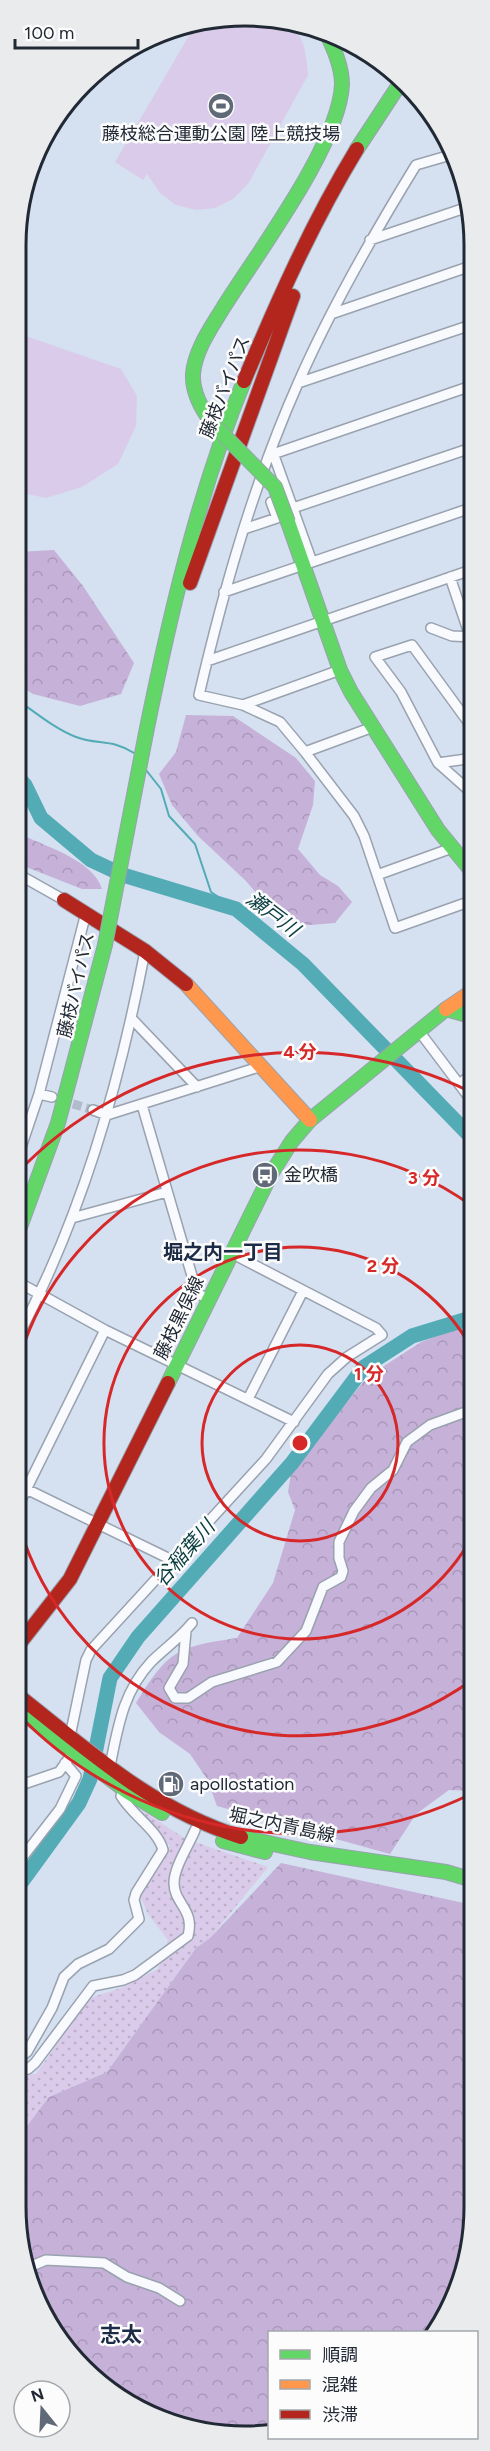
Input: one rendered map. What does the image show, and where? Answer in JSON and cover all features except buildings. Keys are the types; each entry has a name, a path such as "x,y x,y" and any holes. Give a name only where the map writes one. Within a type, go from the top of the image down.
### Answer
{"main road":[{"path":"336,45 342,84 338,111 331,130 279,220 216,321 195,365 196,396 213,424 275,487 288,522 308,564 322,621 340,670 452,848 464,862"},
{"name":"藤枝バイパス","path":"26,1211 58,1123 105,945 163,644 189,547 223,441 255,358 331,192 398,88"},
{"path":"64,900 145,951 185,983 310,1120"},
{"name":"藤枝黒俣線","path":"26,1636 63,1591 271,1174 292,1141 323,1109 464,997"},
{"path":"446,1009 464,1014"},
{"name":"堀之内青島線","path":"26,1703 76,1748"},
{"name":"堀之内青島線","path":"26,1714 180,1814 214,1829 248,1839 446,1872 464,1877"},
{"name":"堀之内青島線","path":"105,1766 125,1790 195,1830 245,1848 446,1881 464,1886"}],"street":[{"path":"446,156 416,165 370,240 298,383 244,529 224,592 200,695 243,705 280,722 354,816 364,836 395,928 464,904"},
{"path":"370,240 462,209"},
{"path":"331,314 464,268"},
{"path":"298,383 464,327"},
{"path":"273,452 464,388"},
{"path":"293,508 464,450"},
{"path":"273,452 293,508 308,564"},
{"path":"244,529 277,518 271,502"},
{"path":"224,592 464,510"},
{"path":"207,661 464,572"},
{"path":"450,577 464,615"},
{"path":"431,628 452,636 464,637"},
{"path":"464,716 412,645 375,657 401,692 438,763 464,786"},
{"path":"243,705 340,670"},
{"path":"305,752 374,727"},
{"path":"438,763 464,759"},
{"path":"377,875 452,848"},
{"path":"26,879 64,900"},
{"path":"26,1126 39,1094 86,913"},
{"path":"26,1321 40,1295 72,1218 107,1115 132,1018 145,951"},
{"path":"132,1018 197,1087"},
{"path":"416,1034 464,1091"},
{"path":"93,1110 107,1115 262,1066"},
{"path":"459,1084 464,1080"},
{"path":"39,1094 52,1097"},
{"path":"142,1105 197,1293 208,1299"},
{"path":"72,1218 167,1192"},
{"path":"26,1784 59,1772 76,1748 86,1660 91,1650 266,1459 328,1374 347,1357 382,1335 376,1328 231,1253"},
{"path":"26,1287 105,1330 294,1422"},
{"path":"248,1399 303,1291"},
{"path":"105,1330 26,1490 174,1561"},
{"path":"105,1766 132,1686 153,1660 189,1627 183,1664 169,1688 175,1698 188,1698 212,1682 277,1662 306,1631 323,1587 341,1577 343,1571 339,1558 339,1542 354,1511 371,1488 393,1470 408,1442 430,1425 464,1413"},
{"path":"26,1852 64,1800 76,1776 65,1764"},
{"path":"26,2053 52,2008 64,1977 78,1964 109,1949 139,1919 134,1900 136,1893 163,1850 157,1839 126,1805 121,1796 125,1790"},
{"path":"26,2069 35,2063 93,1986 135,1975 188,1936 190,1920 175,1891 174,1880 195,1830"},
{"path":"34,2265 46,2260 104,2263 127,2277 159,2288 180,2301"}],"shaded area":[{"path":"231,26 274,27 297,32 304,47 308,75 248,184 233,199 215,208 196,210 176,205 160,193 147,174 143,180 115,162 191,32"},
{"path":"26,336 121,369 137,396 136,426 118,464 82,487 46,498 26,494"},
{"path":"134,1806 186,1839 268,1867 210,1938 196,1948 107,2072 49,2097 26,2131 26,2075 36,2074 90,1998 121,1988 158,1969 168,1940 148,1914 140,1895 170,1846"}],"green space":[{"path":"54,550 83,586 134,663 121,694 80,706 33,694 26,690 26,552"},
{"path":"186,715 233,716 296,758 315,781 313,805 298,849 320,875 338,886 352,902 335,923 297,926 276,916 246,881 198,836 172,805 159,774 176,752"},
{"path":"26,836 78,861 89,869 102,889 82,889 26,867"},
{"path":"464,1326 464,1791 449,1790 416,1814 390,1854 217,1806 207,1779 190,1754 159,1732 136,1703 157,1672 176,1654 200,1645 237,1638 273,1583 295,1510 288,1492 291,1473 367,1377 421,1342"},
{"path":"281,1863 464,1903 464,2220 463,2235 453,2277 442,2303 426,2331 268,2331 268,2424 216,2424 188,2418 148,2403 111,2380 80,2351 55,2316 37,2277 27,2235 26,2127 49,2097 107,2072 196,1948 210,1938"}],"waterway":[{"path":"26,706 68,734 119,746 134,753"},
{"path":"146,770 161,789 169,816 195,844 211,892 236,909"},
{"name":"瀬戸川","path":"26,787 41,818 91,860 123,875 236,909 303,964 464,1130"},
{"name":"谷稲葉川","path":"26,1876 79,1803 90,1779 110,1678 138,1637 292,1463 364,1367 412,1336 464,1320"}],"tunnel":[{"path":"60,1100 93,1110"}],"traffic: fast":[{"path":"213,424 194,388 194,365 204,340 294,199 327,137 338,109 342,84 339,64 331,43"},
{"path":"357,149 397,87"},
{"path":"146,733 165,644 199,511 244,381"},
{"path":"213,424 275,487 288,522"},
{"path":"288,522 340,670 351,692 438,830 464,862"},
{"path":"105,945 146,733"},
{"path":"26,1211 58,1123 105,945"},
{"path":"168,1383 271,1174 292,1141 310,1120 446,1009 464,1014"},
{"path":"26,1715 125,1790 162,1813"},
{"path":"241,1837 310,1852 446,1872 464,1877"},
{"path":"223,1841 265,1852"}],"traffic: slow":[{"path":"186,984 310,1120"},
{"path":"446,1009 464,997"}],"traffic: jam":[{"path":"244,381 296,263 357,149"},
{"path":"190,583 293,296"},
{"path":"64,900 145,951 186,984"},
{"path":"26,1635 70,1579 168,1383"},
{"path":"26,1702 95,1756 149,1794 178,1811 241,1837"}],"place":[{"name":"藤枝総合運動公園 陸上競技場","path":"221,106"},
{"name":"金吹橋","path":"265,1175"},
{"name":"apollostation","path":"171,1784"}],"district":[{"name":"堀之内一丁目","path":"223,1252"},
{"name":"志太","path":"121,2334"}]}
